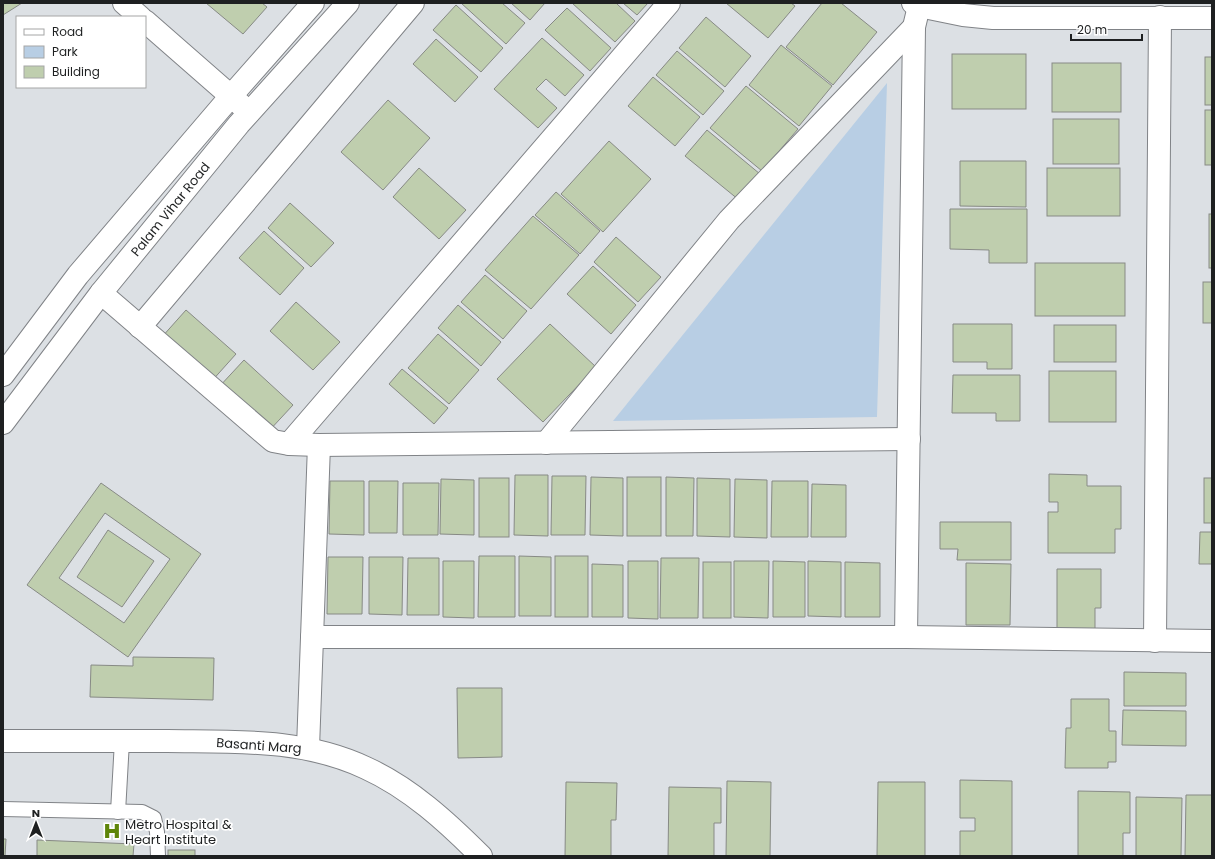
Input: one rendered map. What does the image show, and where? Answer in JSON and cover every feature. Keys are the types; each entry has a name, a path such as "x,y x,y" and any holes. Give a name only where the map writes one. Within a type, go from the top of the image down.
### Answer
{"street":[{"name":"Palam Vihar Road","path":"3,375 78,275 231,96 313,3"},
{"name":"Palam Vihar Road","path":"3,423 101,293 249,112 348,3"},
{"path":"140,327 413,3"},
{"path":"289,444 669,3"},
{"path":"546,443 729,220 916,12 964,9 992,18 1212,18"},
{"path":"906,637 916,12"},
{"path":"1155,640 1160,17"},
{"path":"146,20 249,112"},
{"path":"101,293 273,441 289,444 319,445 910,439"},
{"path":"308,748 319,445"},
{"path":"312,637 906,637 1212,640"},
{"name":"Basanti Marg","path":"3,742 250,742 308,748 365,767 403,788 431,810 481,856"}],"lane":[{"path":"118,812 122,741"},
{"path":"3,809 142,812 154,818 157,832 158,856"}],"green space":[{"path":"887,83 877,417 613,421"}],"building":[{"path":"3,3 22,3 3,15"},
{"path":"206,3 262,3 267,7 243,34"},
{"path":"461,3 502,3 525,23 506,44"},
{"path":"511,3 545,3 530,20"},
{"path":"572,3 616,3 635,21 615,42"},
{"path":"623,3 648,3 637,15"},
{"path":"726,3 791,3 795,6 768,38"},
{"path":"822,3 841,3 877,32 833,85 786,47"},
{"path":"456,5 503,48 481,72 433,30"},
{"path":"567,8 611,48 590,71 545,30"},
{"path":"706,17 751,56 725,87 679,48"},
{"path":"542,38 584,75 565,96 546,79 536,89 557,108 538,128 494,89"},
{"path":"436,39 478,77 455,102 413,64"},
{"path":"781,45 832,86 799,126 749,85"},
{"path":"677,51 724,91 703,115 656,75"},
{"path":"952,54 1026,54 1026,109 952,109"},
{"path":"1205,57 1212,57 1212,105 1205,105"},
{"path":"1052,63 1121,63 1121,112 1052,112"},
{"path":"653,77 700,117 675,146 628,106"},
{"path":"746,86 798,129 762,171 710,128"},
{"path":"388,100 430,138 383,190 341,152"},
{"path":"1205,110 1212,110 1212,165 1205,165"},
{"path":"1053,119 1119,119 1119,164 1053,164"},
{"path":"707,130 760,174 739,200 685,156"},
{"path":"609,141 651,179 603,232 561,194"},
{"path":"960,161 1026,161 1026,207 960,206"},
{"path":"419,168 466,210 439,239 393,197"},
{"path":"1047,168 1120,168 1120,216 1047,216"},
{"path":"556,192 600,231 580,254 535,215"},
{"path":"290,203 334,243 311,267 268,228"},
{"path":"950,209 1027,209 1027,263 989,263 989,250 950,249"},
{"path":"1209,214 1212,214 1212,268 1209,268"},
{"path":"533,216 579,255 531,309 485,270"},
{"path":"264,231 304,268 280,295 239,258"},
{"path":"616,237 661,277 638,302 594,262"},
{"path":"1035,263 1125,263 1125,316 1035,316"},
{"path":"593,266 636,305 611,334 567,294"},
{"path":"485,275 527,311 503,339 461,302"},
{"path":"1203,282 1212,282 1212,323 1203,323"},
{"path":"296,302 340,342 313,370 270,331"},
{"path":"458,305 501,342 481,366 438,328"},
{"path":"186,310 236,354 210,383 161,338"},
{"path":"550,324 596,367 543,422 497,379"},
{"path":"953,324 1012,324 1012,369 987,369 987,362 953,362"},
{"path":"1054,325 1116,325 1116,362 1054,362"},
{"path":"438,334 479,370 449,404 408,368"},
{"path":"244,360 293,405 267,433 218,388"},
{"path":"402,369 448,408 434,424 389,384"},
{"path":"1049,371 1116,371 1116,422 1049,422"},
{"path":"953,375 1020,375 1020,421 996,421 996,413 952,413"},
{"path":"1049,474 1087,475 1087,486 1121,486 1121,529 1115,529 1115,553 1048,553 1048,512 1058,512 1058,502 1049,502"},
{"path":"515,475 548,475 548,536 514,535"},
{"path":"552,476 586,476 585,535 551,535"},
{"path":"591,477 623,478 623,536 590,535"},
{"path":"627,477 661,477 661,536 627,536"},
{"path":"666,477 694,478 693,536 666,536"},
{"path":"479,478 509,478 509,537 479,537"},
{"path":"697,478 730,479 730,537 697,536"},
{"path":"1204,478 1212,478 1212,523 1204,523"},
{"path":"441,479 474,480 474,535 440,534"},
{"path":"735,479 767,480 767,538 734,537"},
{"path":"330,481 364,481 364,535 329,534"},
{"path":"369,481 398,481 397,533 369,533"},
{"path":"772,481 808,481 808,537 771,537"},
{"path":"101,483 201,554 128,657 27,585","holes":["105,513 170,559 124,623 59,578"]},
{"path":"403,483 439,483 438,535 403,535"},
{"path":"812,484 846,485 846,537 811,537"},
{"path":"940,522 1011,522 1011,560 957,560 958,549 940,549"},
{"path":"108,530 154,561 122,607 77,577"},
{"path":"1200,532 1212,532 1212,564 1199,564"},
{"path":"479,556 515,556 515,617 478,617"},
{"path":"519,556 551,557 551,616 519,616"},
{"path":"555,556 588,556 588,617 555,617"},
{"path":"328,557 363,557 362,614 327,614"},
{"path":"369,557 403,557 402,615 369,614"},
{"path":"408,558 439,558 439,615 407,615"},
{"path":"661,558 699,558 698,618 660,618"},
{"path":"443,561 474,561 474,618 443,617"},
{"path":"628,561 658,561 658,619 628,618"},
{"path":"734,561 769,561 768,618 734,617"},
{"path":"773,561 805,562 805,617 773,617"},
{"path":"808,561 841,562 841,617 808,616"},
{"path":"703,562 731,562 731,618 703,618"},
{"path":"845,562 880,563 880,617 845,617"},
{"path":"966,563 1011,564 1010,625 966,625"},
{"path":"592,564 623,565 623,617 592,617"},
{"path":"1057,569 1101,569 1101,608 1095,608 1095,631 1057,630"},
{"path":"133,657 214,658 213,700 90,697 91,665 133,666"},
{"path":"1124,672 1186,673 1186,706 1124,706"},
{"path":"457,688 502,688 502,757 458,758"},
{"path":"1071,699 1109,699 1109,731 1116,731 1116,762 1108,762 1108,768 1065,768 1066,728 1071,728"},
{"path":"1123,710 1186,711 1186,746 1122,745"},
{"path":"960,780 1012,781 1012,856 960,856 960,831 975,831 975,818 960,818"},
{"path":"727,781 771,782 770,856 726,856"},
{"path":"566,782 617,783 616,820 611,820 611,856 565,856"},
{"path":"878,782 925,782 925,856 877,856"},
{"path":"669,787 721,788 721,823 714,823 714,856 668,856"},
{"path":"1078,791 1130,792 1130,833 1123,833 1123,856 1078,856"},
{"path":"1186,795 1212,795 1212,856 1185,856"},
{"path":"1136,797 1182,798 1181,856 1136,856"},
{"path":"3,839 6,839 5,856 3,856"},
{"path":"37,840 134,844 133,856 37,856"},
{"path":"168,850 195,850 195,856 168,856"}],"place":[{"name":"Metro Hospital & Heart Institute","path":"112,831"}]}
